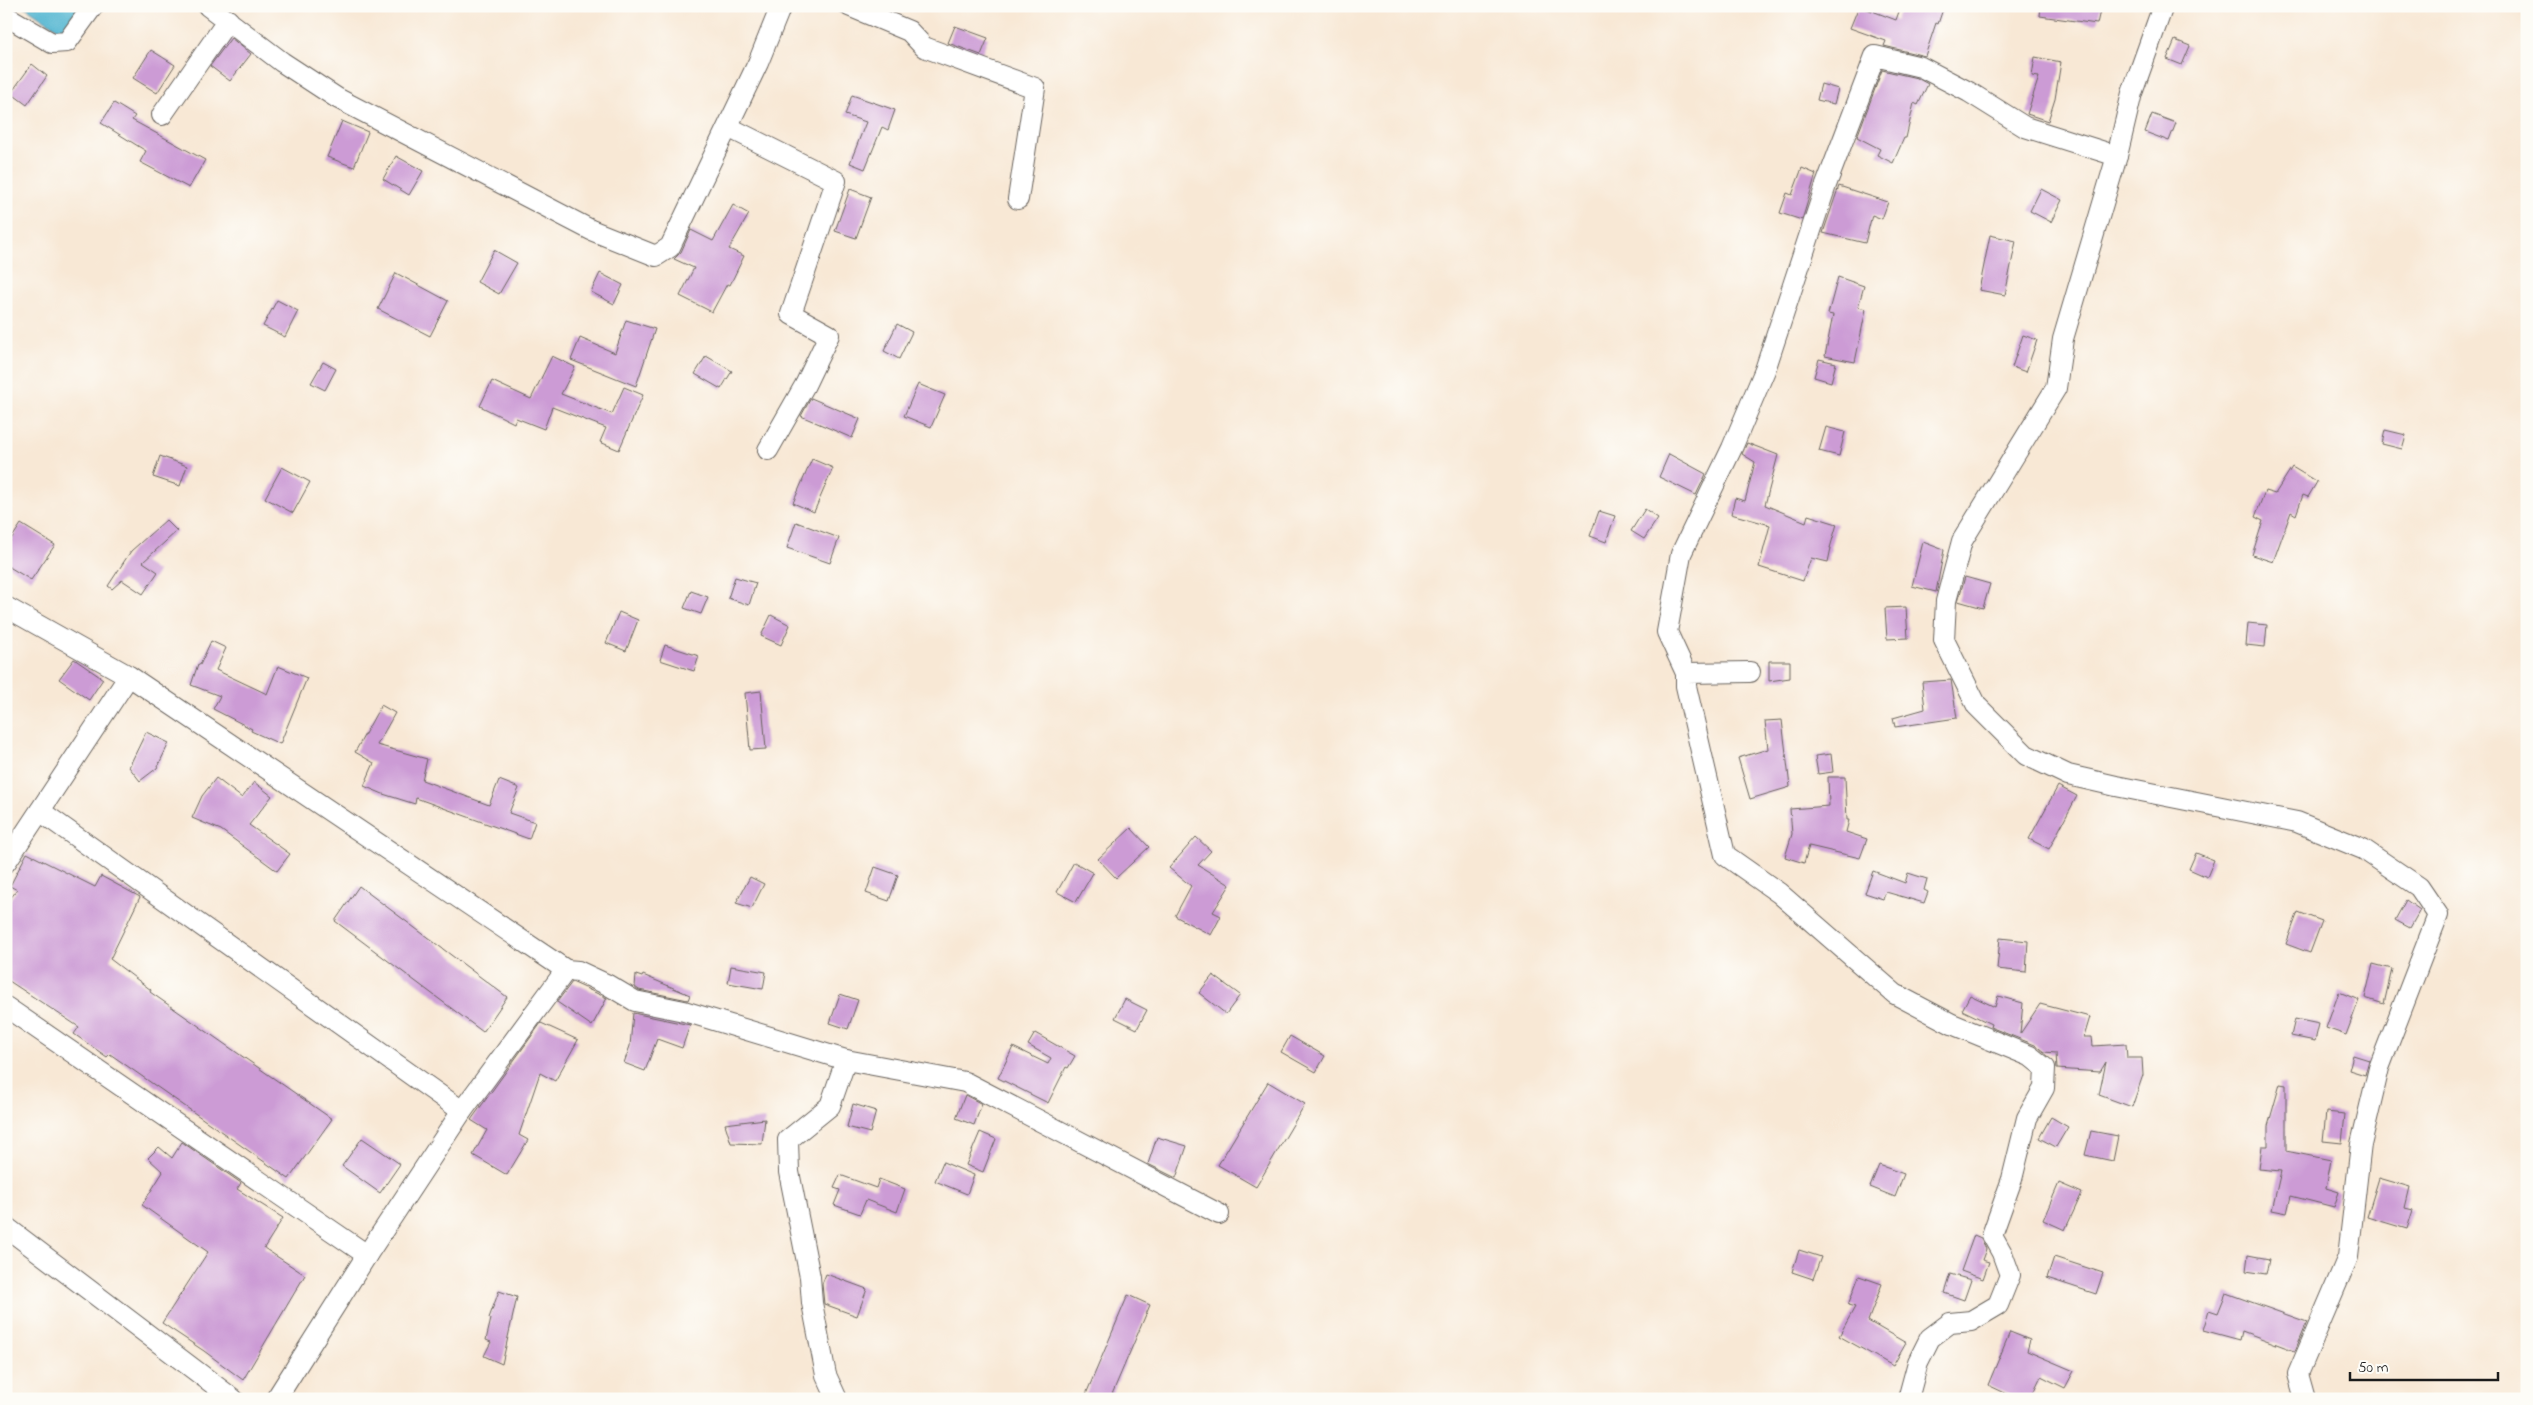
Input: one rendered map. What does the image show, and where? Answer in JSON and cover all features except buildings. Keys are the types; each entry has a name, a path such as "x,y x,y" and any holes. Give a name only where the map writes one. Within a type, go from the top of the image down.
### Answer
{"street":[{"path":"6,16 52,43 60,44 66,42 93,6"},
{"path":"208,6 282,62 338,98 591,230 656,256 670,247 758,63 781,6"},
{"path":"849,6 909,31 924,47 1035,88 1018,199"},
{"path":"2162,6 2132,93 2117,156 2063,339 2056,388 1962,541 1946,601 1944,640 1977,706 2026,755 2068,775 2297,822 2363,849 2419,887 2438,915 2379,1068 2361,1144 2348,1257 2298,1374 2305,1399"},
{"path":"162,115 228,20"},
{"path":"1908,1399 1918,1362 1930,1338 1950,1323 1971,1321 1998,1304 2010,1275 2002,1253 1992,1234 2012,1179 2026,1118 2044,1088 2045,1068 2030,1056 1952,1024 1894,994 1780,893 1724,855 1686,686 1686,673 1667,632 1681,554 1732,448 1765,370 1826,185 1875,56 1921,67 1969,92 2025,127 2117,156"},
{"path":"728,127 836,181 792,314 829,335 768,450"},
{"path":"6,607 129,676 566,970 578,971 608,985 635,1001 684,1011 846,1060 965,1082 1219,1214"},
{"path":"1686,673 1750,672"},
{"path":"6,862 129,676"},
{"path":"40,810 462,1111"},
{"path":"276,1399 367,1255 462,1111 566,970"},
{"path":"6,1007 367,1255"},
{"path":"837,1399 826,1375 812,1303 810,1277 789,1172 788,1140 830,1106 846,1060"},
{"path":"6,1227 233,1399"}],"water":[{"path":"24,6 81,6 65,34"}]}
